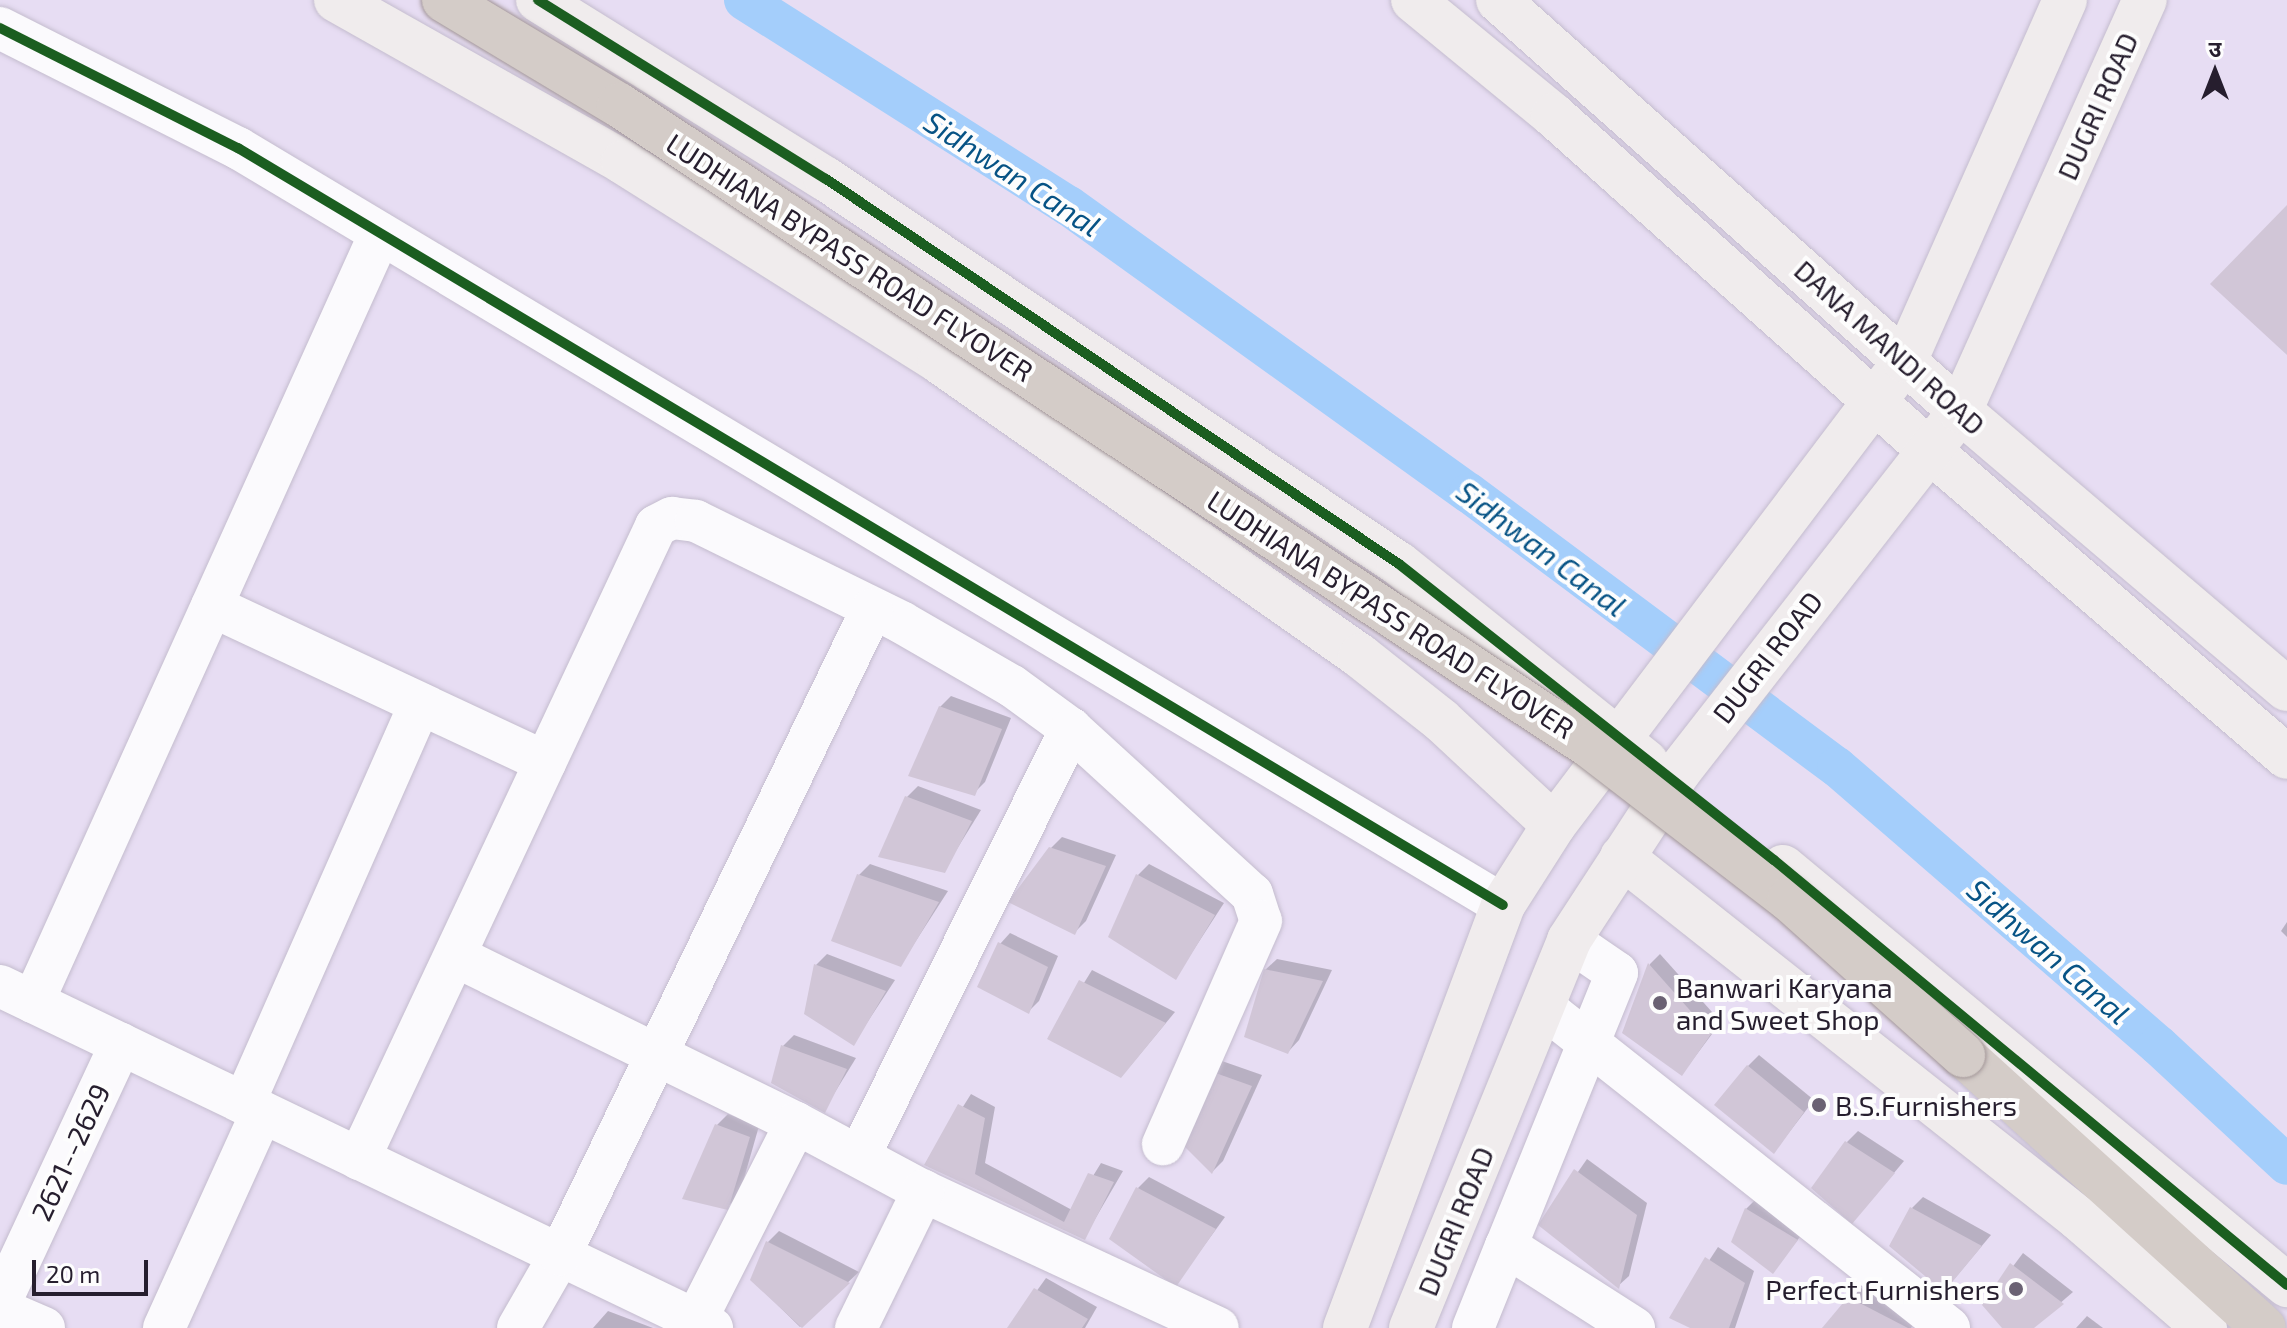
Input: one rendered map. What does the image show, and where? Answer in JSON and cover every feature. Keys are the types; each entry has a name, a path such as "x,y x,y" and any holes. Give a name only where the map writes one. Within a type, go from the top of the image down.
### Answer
{"highway":[{"name":"LUDHIANA BYPASS ROAD FLYOVER","path":"444,0 619,105 1590,746 1789,899 2142,1212 2264,1328"}],"street":[{"path":"336,0 623,162 940,362 1360,656 1441,720 1554,825"},
{"path":"538,0 839,187 1399,564 1676,776 2287,1285"},
{"path":"1413,0 1553,115 1930,451 2287,757"},
{"name":"DANA MANDI ROAD","path":"1498,0 1960,411 2287,689"},
{"path":"1345,1328 1503,905 1554,825 1748,573 1905,361 2065,0"},
{"name":"DUGRI ROAD","path":"1411,1328 1569,940 1676,776 1802,610 1960,411 2145,0"},
{"path":"2,33 238,148 1503,905"},
{"path":"380,234 212,606 17,994 704,1324 796,1123"},
{"path":"359,1159 662,520 696,521 872,609 1012,686 1071,729 1252,894 1261,921 1163,1144"},
{"path":"212,606 545,762"},
{"path":"518,1328 560,1255 872,609"},
{"path":"164,1328 420,704"},
{"path":"859,1156 1071,729"},
{"path":"1622,857 2078,1218 2205,1328"},
{"path":"1473,1328 1617,973 1569,940"},
{"path":"455,956 796,1123 923,1191 1218,1328"},
{"path":"1542,1006 1949,1328"},
{"name":"2621--2629","path":"0,1303 121,1044"},
{"path":"856,1328 923,1191"},
{"path":"1506,1246 1634,1328"},
{"path":"0,1309 44,1328"}],"building":[{"path":"2287,205 2287,355 2210,284"},
{"path":"939,706 1002,729 975,796 908,776"},
{"path":"905,796 972,821 945,873 878,857"},
{"path":"1049,847 1106,866 1075,935 1008,902"},
{"path":"857,874 939,902 901,967 831,941"},
{"path":"1136,874 1215,915 1176,980 1108,937"},
{"path":"998,942 1048,967 1029,1014 977,987"},
{"path":"1648,963 1711,1034 1682,1076 1622,1033"},
{"path":"814,964 886,991 854,1046 804,1014"},
{"path":"1264,969 1323,981 1288,1054 1244,1037"},
{"path":"1079,980 1166,1023 1121,1078 1047,1039"},
{"path":"781,1045 847,1069 825,1113 771,1083"},
{"path":"1747,1065 1804,1112 1774,1154 1714,1105"},
{"path":"1210,1071 1252,1086 1212,1174 1184,1146"},
{"path":"958,1104 985,1118 975,1174 1064,1222 1088,1173 1114,1182 1085,1240 924,1165"},
{"path":"715,1124 750,1137 728,1210 682,1199"},
{"path":"1845,1141 1895,1173 1852,1224 1811,1188"},
{"path":"1574,1169 1637,1215 1619,1289 1538,1225"},
{"path":"1136,1187 1216,1229 1176,1287 1109,1239"},
{"path":"1910,1207 1982,1246 1944,1292 1889,1246"},
{"path":"1745,1208 1798,1240 1773,1274 1731,1242"},
{"path":"766,1241 850,1283 802,1328 750,1280"},
{"path":"1705,1257 1745,1283 1729,1328 1690,1328 1669,1318"},
{"path":"2010,1263 2064,1304 2034,1328 2002,1328 1982,1305"},
{"path":"1034,1288 1088,1319 1082,1328 1007,1328"},
{"path":"1848,1297 1908,1328 1822,1328"}],"waterway":[{"name":"Sidhwan Canal","path":"744,0 1069,206 1469,493 1837,767 2158,1045 2287,1165"}],"cycle path":[{"path":"538,0 826,179 1399,564 1774,860 2287,1285"},
{"path":"0,28 238,148 1503,905"}],"place":[{"name":"Banwari Karyana and Sweet Shop","path":"1660,1003"},
{"name":"B.S.Furnishers","path":"1819,1105"},
{"name":"Perfect Furnishers","path":"2016,1289"}]}
